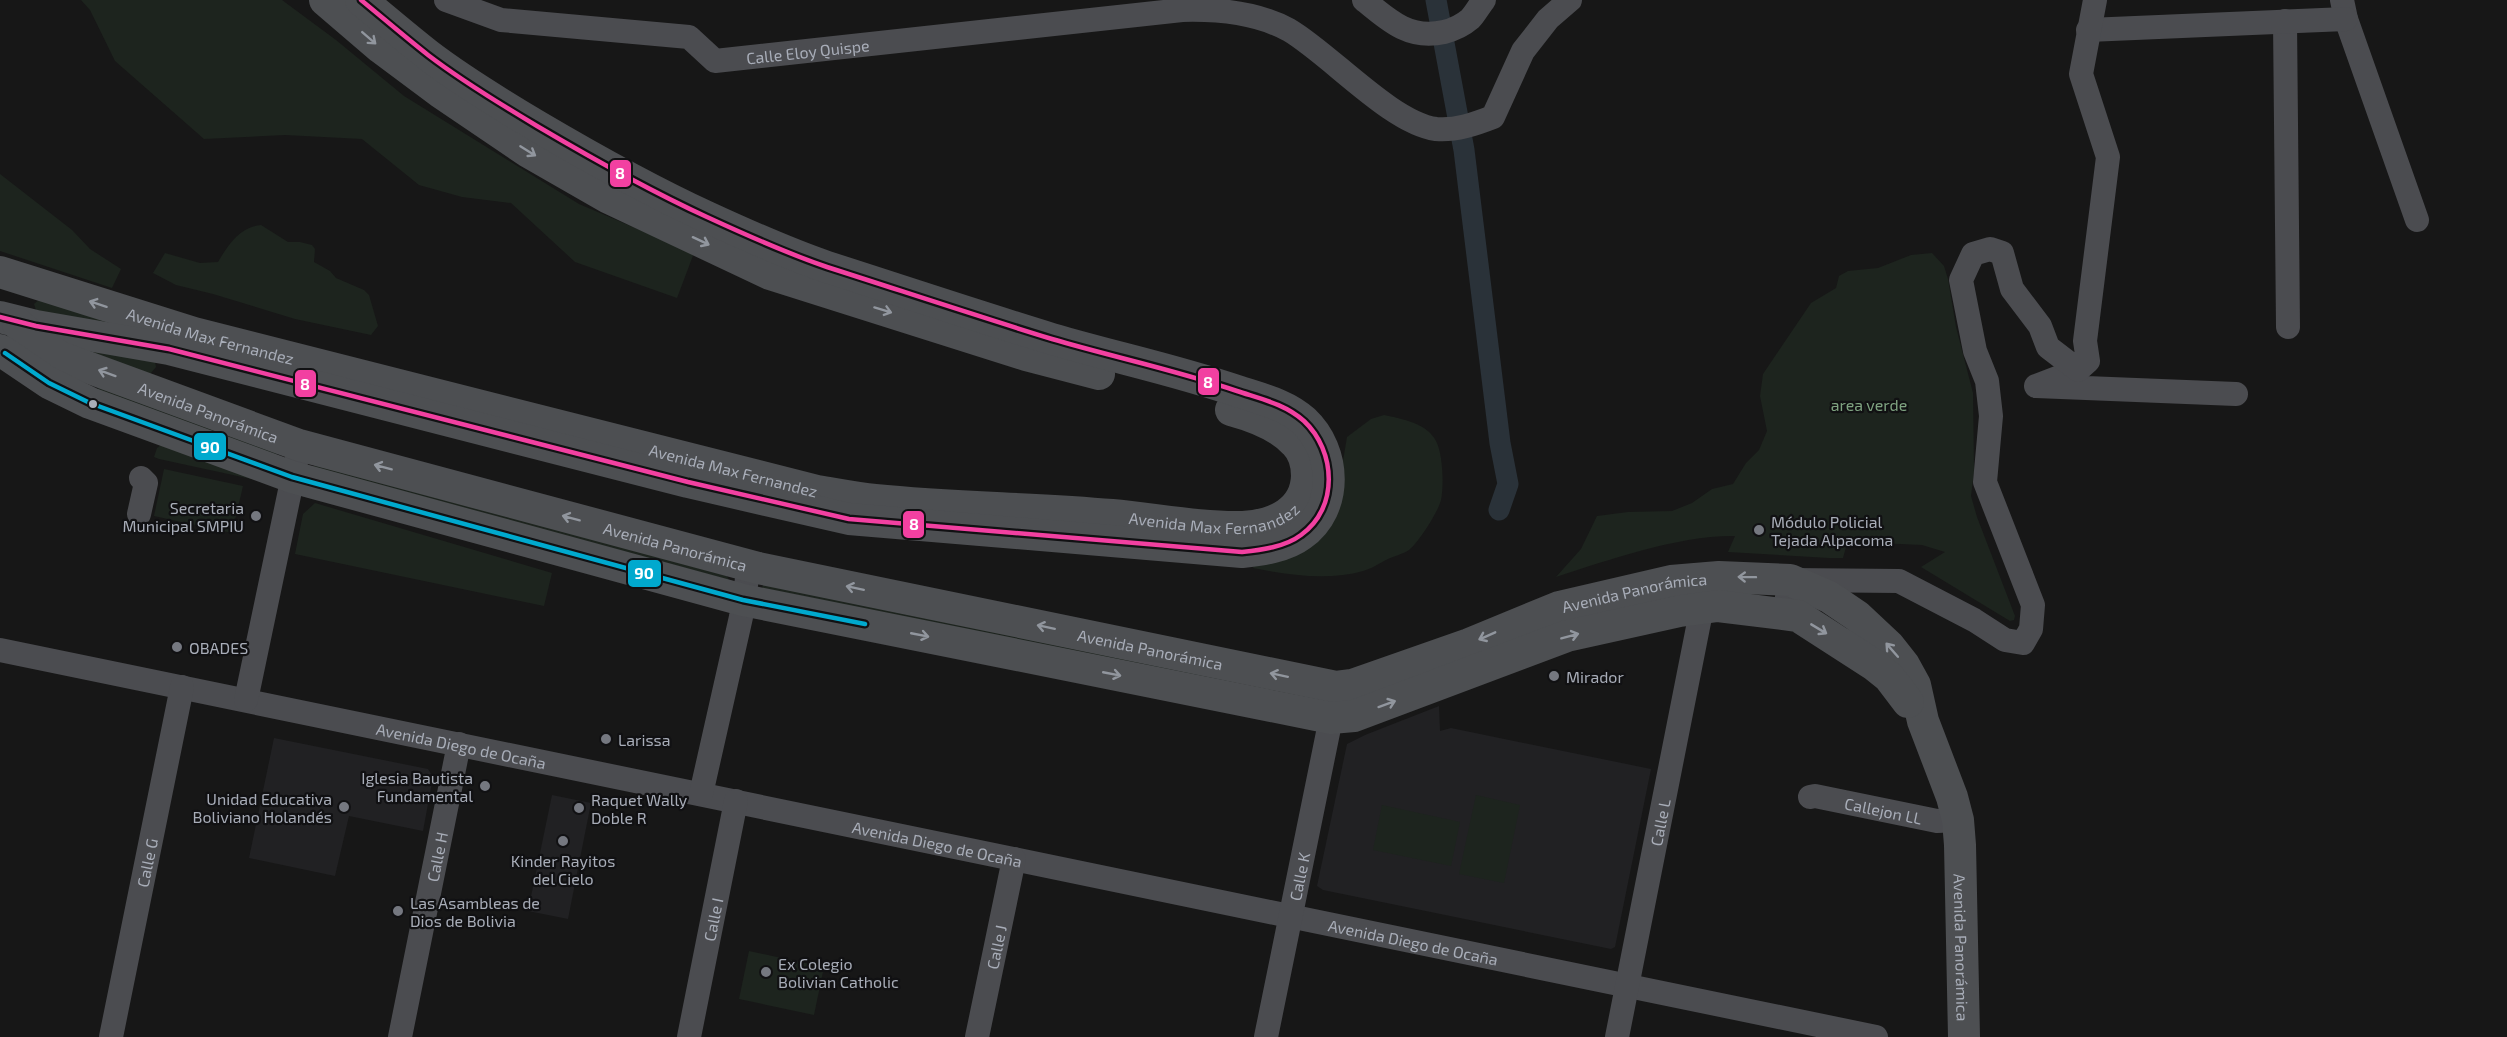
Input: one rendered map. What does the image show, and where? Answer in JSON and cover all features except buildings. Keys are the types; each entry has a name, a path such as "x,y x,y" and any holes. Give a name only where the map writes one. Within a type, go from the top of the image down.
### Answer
{"main road":[{"name":"Avenida Max Fernandez","path":"325,0 381,48 440,92 527,151 609,198 742,247"},
{"name":"Avenida Max Fernandez","path":"7,319 192,344 817,490 850,508 903,503 1111,514 1207,526 1243,527 1273,522 1287,515 1298,505 1305,494 1307,468 1304,455 1296,443 1283,432 1241,412 1159,379 1026,355 770,274 742,247 498,103 429,56 361,0"},
{"name":"Avenida Max Fernandez","path":"5,274 192,344"},
{"name":"Avenida Panorámica","path":"5,274 7,319 60,357 300,445 749,566 1336,687 1352,685 1469,644 1559,606 1671,581 1703,592"},
{"path":"178,399 192,344"},
{"name":"Avenida Panorámica","path":"0,350 49,383 90,403 292,477 743,600 1331,718 1354,716 1567,636 1748,577 1790,579 1839,603 1857,616 1889,646 1904,665 1915,685 1923,721 1945,776 1958,820 1963,919 1964,1037"},
{"path":"1703,592 1718,606 1798,616 1889,677 1923,721"},
{"path":"1331,718 1336,687"}],"street":[{"name":"Calle Eloy Quispe","path":"446,0 501,20 689,37 715,61 1208,9 1259,18 1289,30 1392,110 1434,129 1452,129 1493,117 1523,51 1548,19 1570,0"},
{"path":"1364,0 1393,23 1413,33 1428,36 1452,30 1469,20 1484,0"},
{"path":"2095,0 2081,74 2108,157 2085,341 2088,361 2078,370 2036,386 2236,394"},
{"path":"2088,30 2285,21 2344,9 2416,220"},
{"path":"2285,21 2288,327"},
{"path":"1784,614 1790,579 1899,582 1974,620 2005,640 2023,643 2031,629 2033,605 1985,482 1992,416 1987,381 1975,351 1961,280 1973,254 1990,249 2002,253 2012,289 2040,326 2048,346 2078,370"},
{"path":"246,700 300,445"},
{"path":"139,514 146,483 141,478"},
{"path":"701,794 749,566"},
{"name":"Calle L","path":"1617,1037 1703,592"},
{"name":"Avenida Diego de Ocaña","path":"0,650 1876,1037"},
{"name":"Calle G","path":"111,1037 182,687"},
{"name":"Calle K","path":"1266,1037 1331,718"},
{"name":"Calle H","path":"399,1037 459,744"},
{"name":"Callejon LL","path":"1810,797 1815,796 1936,821 1958,820"},
{"name":"Calle I","path":"689,1037 736,801"},
{"name":"Calle J","path":"977,1037 1014,859"}],"shaded area":[{"path":"1439,706 1440,731 1451,728 1651,769 1615,947 1611,949 1323,890 1317,886 1347,744"},
{"name":"Unidad Educativa Boliviano Holandés","path":"274,738 428,769 433,777 423,831 349,816 335,876 249,858"},
{"name":"Kinder Rayitos del Cielo","path":"552,795 591,803 568,919 528,911"}],"green space":[{"path":"81,0 282,0 336,40 404,96 579,204 694,253 677,298 575,262 511,203 462,197 419,185 362,139 285,135 204,139 115,61 90,10"},
{"path":"0,174 72,230 90,249 121,269 112,288 0,251"},
{"path":"261,225 288,242 312,245 315,249 314,262 330,271 336,278 364,290 369,295 378,326 371,335 295,319 176,285 153,273 165,253 200,263 218,262 230,243 241,233"},
{"name":"area verde","path":"1932,253 1944,266 1948,279 1956,327 1973,393 1974,471 1971,496 2015,616 2014,620 2010,621 1921,567 1945,552 1922,545 1879,543 1846,547 1843,558 1829,558 1728,552 1735,536 1714,537 1644,550 1556,577 1581,549 1597,516 1628,512 1672,511 1692,503 1712,489 1733,484 1746,463 1759,450 1767,431 1760,396 1763,374 1811,303 1836,288 1839,276 1848,271 1878,268 1911,255"},
{"path":"40,299 160,335 37,313 34,304"},
{"path":"77,347 155,362 156,367 150,374"},
{"path":"98,387 278,452 276,456 97,390"},
{"path":"1384,415 1413,423 1427,430 1436,441 1440,454 1443,479 1441,500 1423,534 1413,546 1369,569 1336,576 1308,576 1253,568 1259,550 1341,473 1347,437 1371,419"},
{"path":"161,445 261,481 154,457 157,448"},
{"path":"316,463 727,576 729,580 313,467"},
{"path":"164,469 243,486 232,533 154,516"},
{"path":"315,503 552,573 544,606 295,554 303,514"},
{"path":"763,584 1314,696 1315,700 762,588"},
{"path":"1476,795 1520,805 1504,883 1459,874"},
{"path":"1382,805 1460,822 1451,866 1373,850"},
{"path":"749,951 824,967 814,1015 739,999"}],"waterway":[{"path":"1436,0 1464,150 1500,443 1508,484 1499,510"}],"transit line":[{"name":"8","path":"0,317 36,326 169,349 688,482 849,519 1242,552 1273,547 1295,539 1313,524 1322,510 1329,479 1327,463 1315,433 1289,410 1214,383 1052,339 827,267 751,237 642,185 509,109 441,65 361,0"},
{"name":"90","path":"5,353 49,383 90,403 292,477 743,600 865,624"}],"place":[{"name":"Secretaria Municipal SMPIU","path":"256,516"},
{"name":"Módulo Policial Tejada Alpacoma","path":"1759,530"},
{"name":"OBADES","path":"177,647"},
{"name":"Mirador","path":"1554,676"},
{"name":"Larissa","path":"606,739"},
{"name":"Iglesia Bautista Fundamental","path":"485,786"},
{"name":"Unidad Educativa Boliviano Holandés","path":"344,807"},
{"name":"Raquet Wally Doble R","path":"579,808"},
{"name":"Kinder Rayitos del Cielo","path":"563,841"},
{"name":"Las Asambleas de Dios de Bolivia","path":"398,911"},
{"name":"Ex Colegio Bolivian Catholic","path":"766,972"}]}
